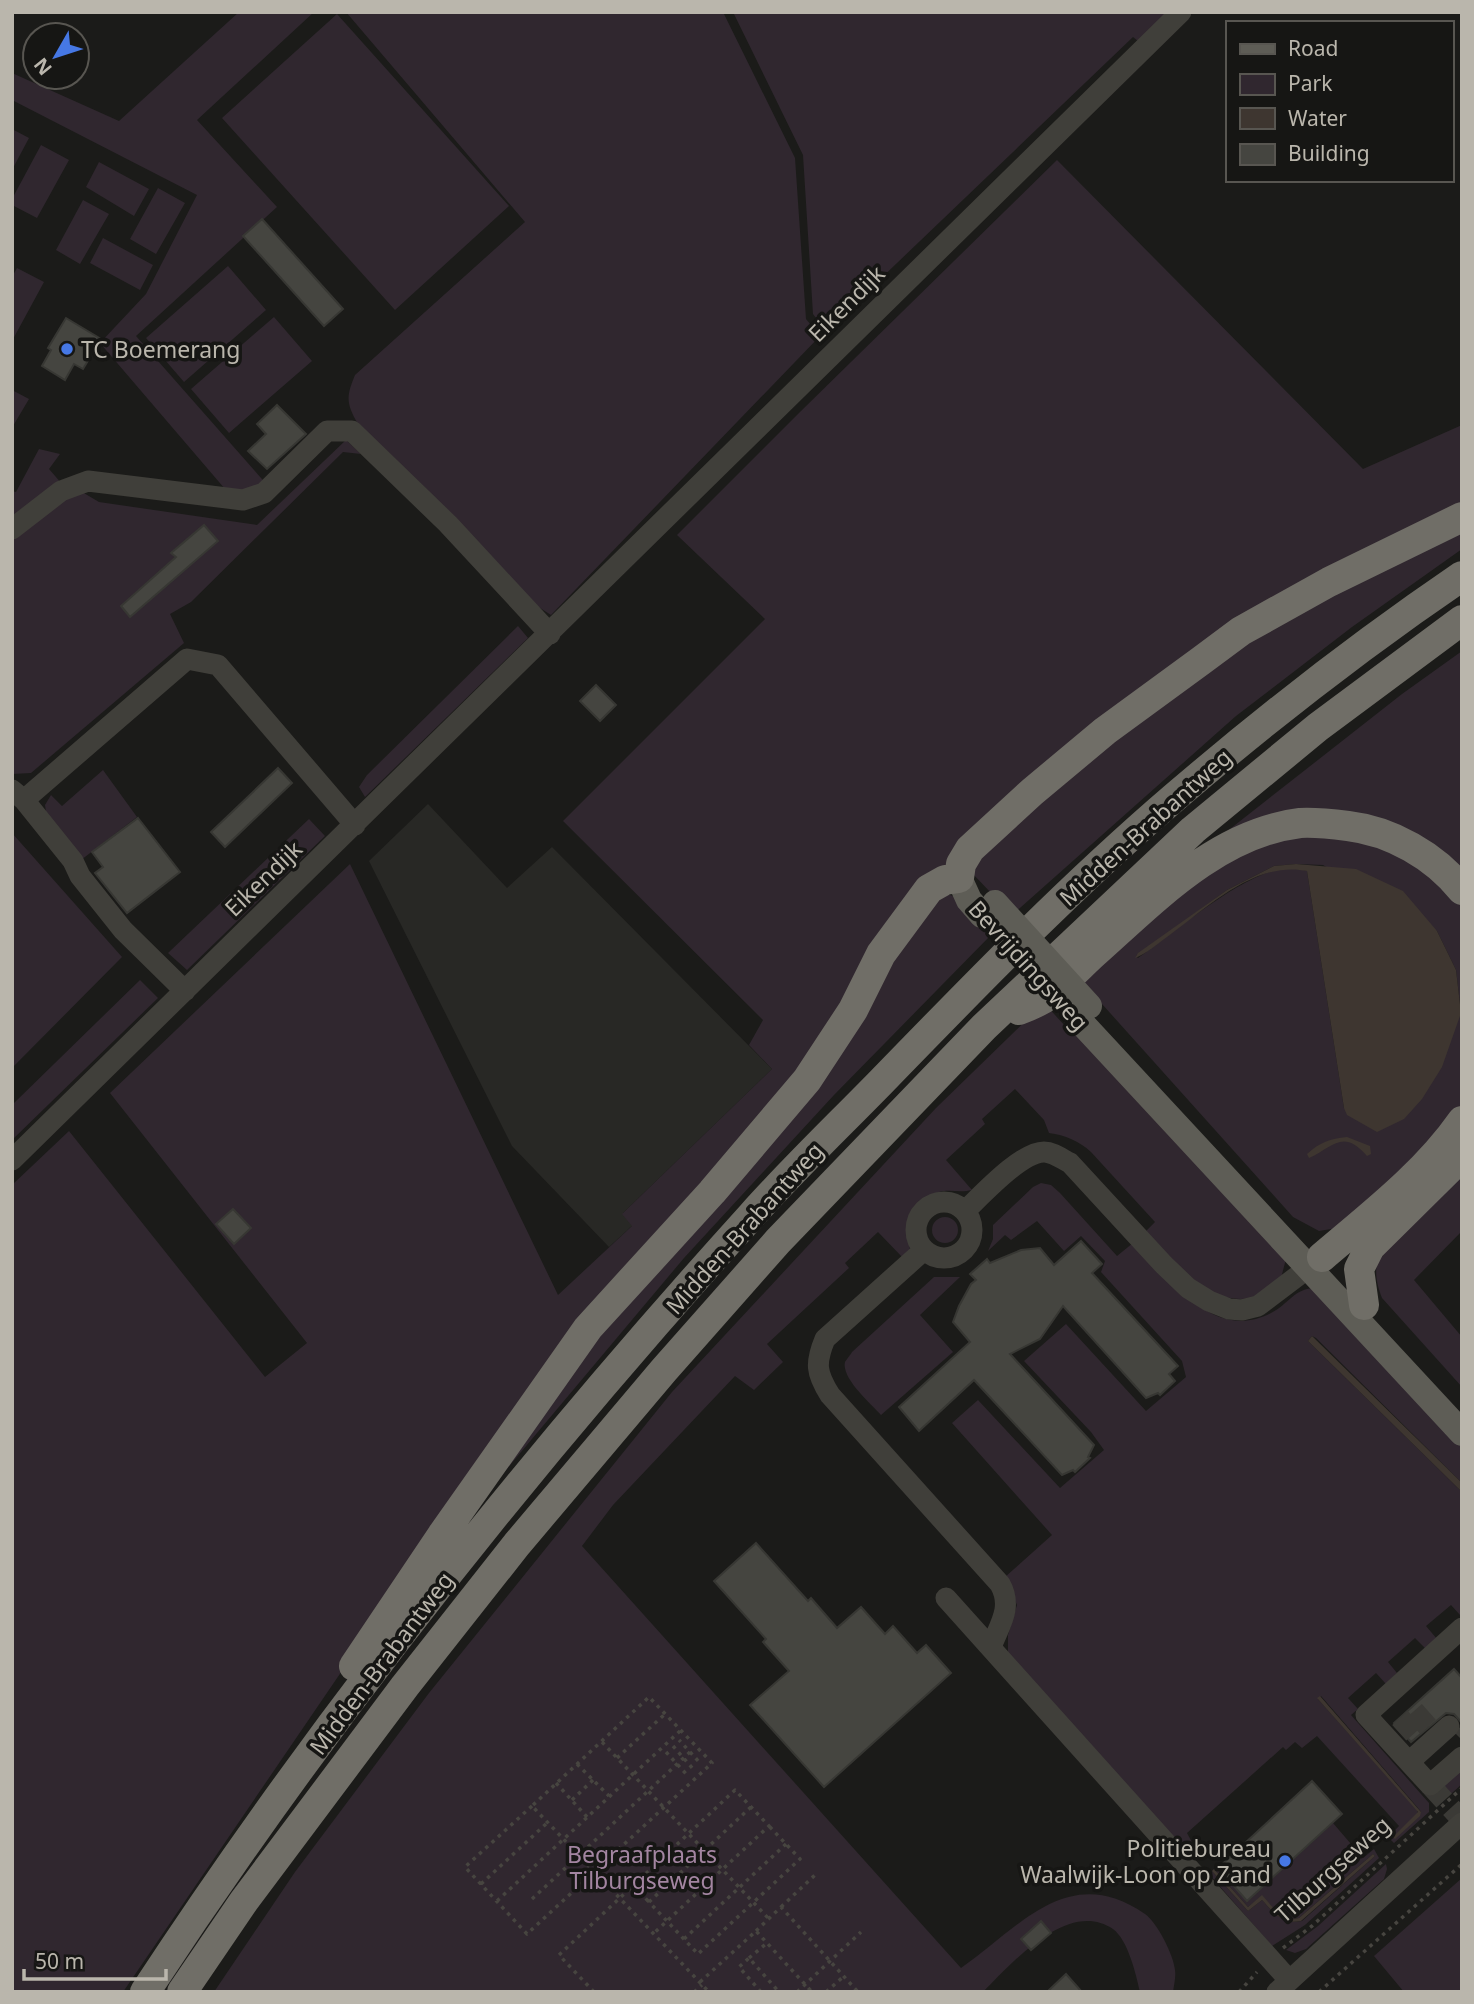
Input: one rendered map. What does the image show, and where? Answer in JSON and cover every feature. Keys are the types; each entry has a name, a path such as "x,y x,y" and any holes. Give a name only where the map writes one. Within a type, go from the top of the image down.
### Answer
{"highway":[{"path":"265,1817 336,1693 442,1535 588,1328 712,1192 799,1091 853,1010 881,954 929,889 945,880 959,878 961,864 970,849 1032,792 1105,731 1241,631 1329,582 1462,517"},
{"name":"Midden-Brabantweg","path":"145,1992 265,1817 380,1661 491,1520 754,1212 1035,926 1173,799 1306,689 1462,576"},
{"name":"Midden-Brabantweg","path":"182,1992 244,1901 405,1686 526,1534 727,1297 984,1027 1193,830 1318,727 1462,620"},
{"path":"984,1027 1043,999 1157,898 1208,859 1271,829 1301,823 1363,828 1400,840 1429,860 1462,890"},
{"path":"1315,1263 1394,1196 1452,1136 1462,1121"},
{"path":"1364,1305 1359,1269 1370,1247 1462,1156"}],"main road":[{"name":"Bevrijdingsweg","path":"959,878 980,889 988,909 1315,1263 1462,1433"},
{"name":"Bevrijdingsweg","path":"1315,1263 1364,1305 1462,1410"}],"street":[{"name":"Eikendijk","path":"12,1160 1181,12"},
{"path":"12,528 61,491 88,481 243,500 264,494 327,431 352,431 447,524 550,634"},
{"path":"185,991 123,930 80,876 73,861 18,795 187,659 218,665 355,825"},
{"path":"965,1211 1018,1164 1042,1152 1050,1153 1070,1163 1164,1265 1188,1288 1209,1301 1229,1309 1242,1310 1258,1306 1315,1263"},
{"path":"941,1202 958,1206 965,1211 970,1219 972,1236 963,1251 948,1258 939,1258 924,1250 916,1234 920,1217 925,1210 941,1202"},
{"path":"924,1250 825,1339 817,1358 820,1379 830,1395 1000,1584 1006,1595 1006,1608 991,1647"},
{"path":"946,1598 1271,1959 1283,1986 1462,1823"},
{"path":"1420,1774 1366,1715 1462,1628"},
{"path":"1420,1774 1456,1735"},
{"path":"1420,1774 1462,1758"}],"path":[{"path":"649,1697 665,1714 712,1763 527,1934 465,1867 649,1697"},
{"path":"617,1758 665,1714"},
{"path":"497,1901 680,1730"},
{"path":"679,1740 701,1764"},
{"path":"601,1741 769,1919"},
{"path":"673,1746 694,1770"},
{"path":"666,1752 688,1776"},
{"path":"532,1899 690,1752"},
{"path":"578,1764 610,1796"},
{"path":"572,1800 593,1780"},
{"path":"556,1783 587,1817"},
{"name":"Tilburgseweg","path":"1240,1992 1271,1959 1312,1926 1462,1788"},
{"path":"594,1992 559,1955 620,1899 634,1885 689,1833 736,1790 800,1858 698,1954 634,1885"},
{"path":"531,1806 709,1992"},
{"path":"649,1902 751,1807"},
{"path":"481,1884 547,1823"},
{"path":"653,1934 769,1826"},
{"path":"684,1939 786,1844"},
{"path":"1320,1992 1462,1864"},
{"path":"694,1992 816,1875"},
{"path":"781,1907 858,1992"},
{"path":"756,1931 811,1992"},
{"path":"797,1992 861,1932"},
{"path":"733,1972 767,1943"},
{"path":"748,1958 779,1992"},
{"path":"739,1967 761,1992"},
{"path":"826,1992 843,1976"}],"shaded area":[{"path":"428,804 507,888 552,847 772,1069 623,1213 633,1225 609,1247 512,1146 369,861"}],"green space":[{"path":"239,12 314,12 197,120 277,207 136,336 268,486 252,493 225,489 100,343 146,294 197,195 12,100 12,73 21,77 21,91 52,91 119,121"},
{"path":"346,12 723,12 795,158 806,319 820,336 551,615 537,606 358,424 351,411 349,395 355,375 525,222"},
{"path":"733,12 1168,12 1138,41 1133,37 826,331 813,314 803,155"},
{"path":"337,14 509,206 395,310 222,118"},
{"path":"12,129 29,138 12,170"},
{"path":"41,145 69,160 37,218 12,205 12,199"},
{"path":"1057,160 1363,469 1462,425 1462,510 1348,566 953,858 923,888 840,1017 423,1552 123,1992 12,1992 12,1185 69,1131 265,1377 307,1343 110,1093 350,864 558,1295 632,1226 622,1214 772,1069 749,1045 763,1020 563,821 765,619 677,535"},
{"path":"99,162 149,189 134,216 86,187"},
{"path":"158,188 185,203 156,254 130,239"},
{"path":"83,200 109,214 80,264 56,250"},
{"path":"103,238 153,265 140,290 90,263"},
{"path":"228,266 266,310 184,382 146,338"},
{"path":"17,268 44,282 12,341 12,277"},
{"path":"274,317 312,361 229,433 191,389"},
{"path":"12,390 29,399 13,426 12,425"},
{"path":"346,440 361,454 343,452 191,602 170,614 184,643 31,773 12,774 12,541 77,489 99,502 257,525"},
{"path":"39,449 60,454 49,469 69,492 12,532 12,491 16,492"},
{"path":"1462,527 1462,549 1352,627 1236,716 1012,915 972,873 976,854 1202,665"},
{"path":"518,626 528,638 365,797 359,787 367,775"},
{"path":"1462,651 1462,878 1368,820 1207,847 1402,694"},
{"path":"103,770 137,817 81,860 46,812 45,805 51,795 62,806"},
{"path":"309,819 325,836 187,970 168,953"},
{"path":"1325,830 1424,863 1462,905 1462,1108 1343,1227 1319,1231 1293,1217 1076,975 1220,859 1272,837","holes":["1323,865 1437,931 1456,970 1461,1013 1344,1108 1307,871 1291,868 1274,870 1255,878 1212,903 1138,958 1136,956 1227,890 1274,866"]},
{"path":"12,833 122,957 12,1068"},
{"path":"947,894 956,897 990,936 834,1095 684,1258 453,1533 512,1442 922,909"},
{"path":"140,980 158,998 12,1140 12,1105"},
{"name":"Begraafplaats Tilburgseweg","path":"1044,1003 1066,1027 1073,1028 1286,1259 1280,1282 1255,1297 1235,1299 1220,1295 1191,1279 1144,1233 1155,1222 1091,1152 1072,1139 1049,1133 1044,1120 1015,1089 982,1119 985,1124 946,1160 972,1190 939,1192 923,1201 917,1208 911,1225 910,1252 904,1259 878,1232 845,1263 849,1268 767,1344 783,1362 754,1390 735,1376 613,1505 582,1546 961,1968 1046,1906 1069,1897 1092,1894 1117,1899 1150,1918 1172,1956 1175,1973 1173,1992 1140,1992 1131,1958 1118,1934 1096,1922 1078,1922 1059,1928 1042,1938 983,1992 214,1992 295,1872 429,1693 672,1392 936,1108"},
{"path":"1462,1169 1462,1231 1414,1280 1462,1337 1462,1387 1382,1298 1376,1271 1379,1254"},
{"path":"1041,1183 1051,1185 1117,1256 1133,1243 1177,1289 1212,1314 1230,1320 1250,1320 1271,1313 1303,1290 1317,1288 1462,1441 1462,1483 1316,1338 1312,1336 1308,1341 1462,1492 1462,1613 1460,1615 1451,1605 1426,1626 1437,1639 1425,1648 1415,1638 1388,1662 1397,1673 1386,1684 1376,1673 1348,1698 1358,1709 1351,1715 1429,1803 1429,1812 1394,1843 1388,1837 1399,1826 1317,1736 1302,1748 1295,1742 1286,1750 1283,1747 1187,1833 1195,1848 1192,1860 1008,1654 1008,1635 1017,1605 1005,1577 1052,1535 952,1423 978,1400 1060,1488 1104,1450 1091,1432 1024,1361 1066,1324 1146,1411 1186,1377 1182,1361 1101,1272 1105,1261 1081,1236 1064,1251 1037,1221 1011,1240 1005,1235 988,1251 993,1239 993,1225 1033,1187","holes":["1321,1696 1421,1812 1418,1814 1318,1699"]},
{"path":"945,1217 954,1221 958,1230 954,1239 945,1243 936,1239 932,1230 936,1221"},
{"path":"934,1277 960,1277 920,1315 953,1352 881,1415 852,1383 845,1362 852,1352"},
{"path":"1462,1767 1462,1784 1452,1793 1446,1793 1442,1787"},
{"path":"1333,1823 1363,1858 1374,1849 1379,1858 1305,1925 1272,1946 1209,1874 1212,1871 1248,1911 1262,1900 1284,1920 1302,1921 1375,1856 1373,1854 1299,1918 1293,1919 1278,1913 1262,1896 1248,1907 1214,1869 1216,1867 1248,1901"},
{"path":"1386,1864 1384,1879 1306,1949 1295,1953 1286,1950 1318,1926"},
{"path":"1462,1878 1462,1992 1404,1992 1374,1956"}],"water":[{"path":"1296,864 1356,869 1403,891 1437,931 1456,970 1461,1013 1442,1067 1422,1099 1404,1119 1377,1132 1347,1115 1344,1108 1307,871 1269,873 1232,889 1135,958 1138,953 1227,890 1274,866"},
{"path":"1347,1137 1370,1146 1371,1154 1367,1156 1359,1148 1344,1141 1309,1158 1307,1154 1326,1142"},
{"path":"1312,1336 1462,1483 1462,1492 1308,1341"},
{"path":"1320,1696 1421,1812 1395,1839 1393,1837 1418,1812 1317,1698"},
{"path":"1373,1854 1375,1856 1301,1921 1294,1922 1283,1920 1262,1900 1248,1911 1212,1871 1214,1869 1248,1907 1262,1895 1282,1916 1293,1919 1299,1918"}],"building":[{"path":"262,219 343,309 324,326 243,236"},
{"path":"66,318 101,339 83,369 74,364 65,380 42,366 51,350 48,348"},
{"path":"277,405 306,434 267,469 248,451 266,434 257,424"},
{"path":"204,525 218,541 130,617 121,606 176,557 171,553"},
{"path":"596,685 616,705 600,721 580,701"},
{"path":"278,768 292,783 225,847 211,832"},
{"path":"138,818 180,872 127,913 95,873 103,867 92,852"},
{"path":"233,1209 251,1228 234,1244 216,1224"},
{"path":"1081,1241 1102,1264 1092,1273 1178,1366 1169,1374 1175,1381 1160,1395 1158,1393 1146,1398 1063,1306 1040,1339 1010,1354 1094,1445 1088,1457 1090,1458 1075,1472 1073,1470 1062,1475 974,1380 919,1431 899,1407 970,1342 953,1322 971,1284 976,1280 970,1274 987,1259 990,1263 1021,1250 1040,1248 1054,1265"},
{"path":"756,1543 808,1601 811,1598 837,1628 861,1607 885,1634 893,1626 917,1653 926,1645 951,1673 824,1787 750,1705 789,1671 763,1642 766,1639 714,1581"},
{"path":"1454,1669 1462,1678 1462,1723 1454,1714 1446,1713 1411,1742 1394,1723"},
{"path":"1312,1781 1342,1814 1247,1901 1218,1868"},
{"path":"1041,1921 1051,1933 1031,1950 1021,1939"},
{"path":"1066,1974 1082,1992 1047,1992"}],"tunnel":[{"path":"1414,1711 1429,1728"},
{"path":"1400,1718 1419,1739"},
{"path":"1457,1735 1462,1730"},
{"path":"1430,1785 1462,1820"}],"place":[{"name":"TC Boemerang","path":"67,349"},
{"name":"Politiebureau Waalwijk-Loon op Zand","path":"1285,1861"}]}
